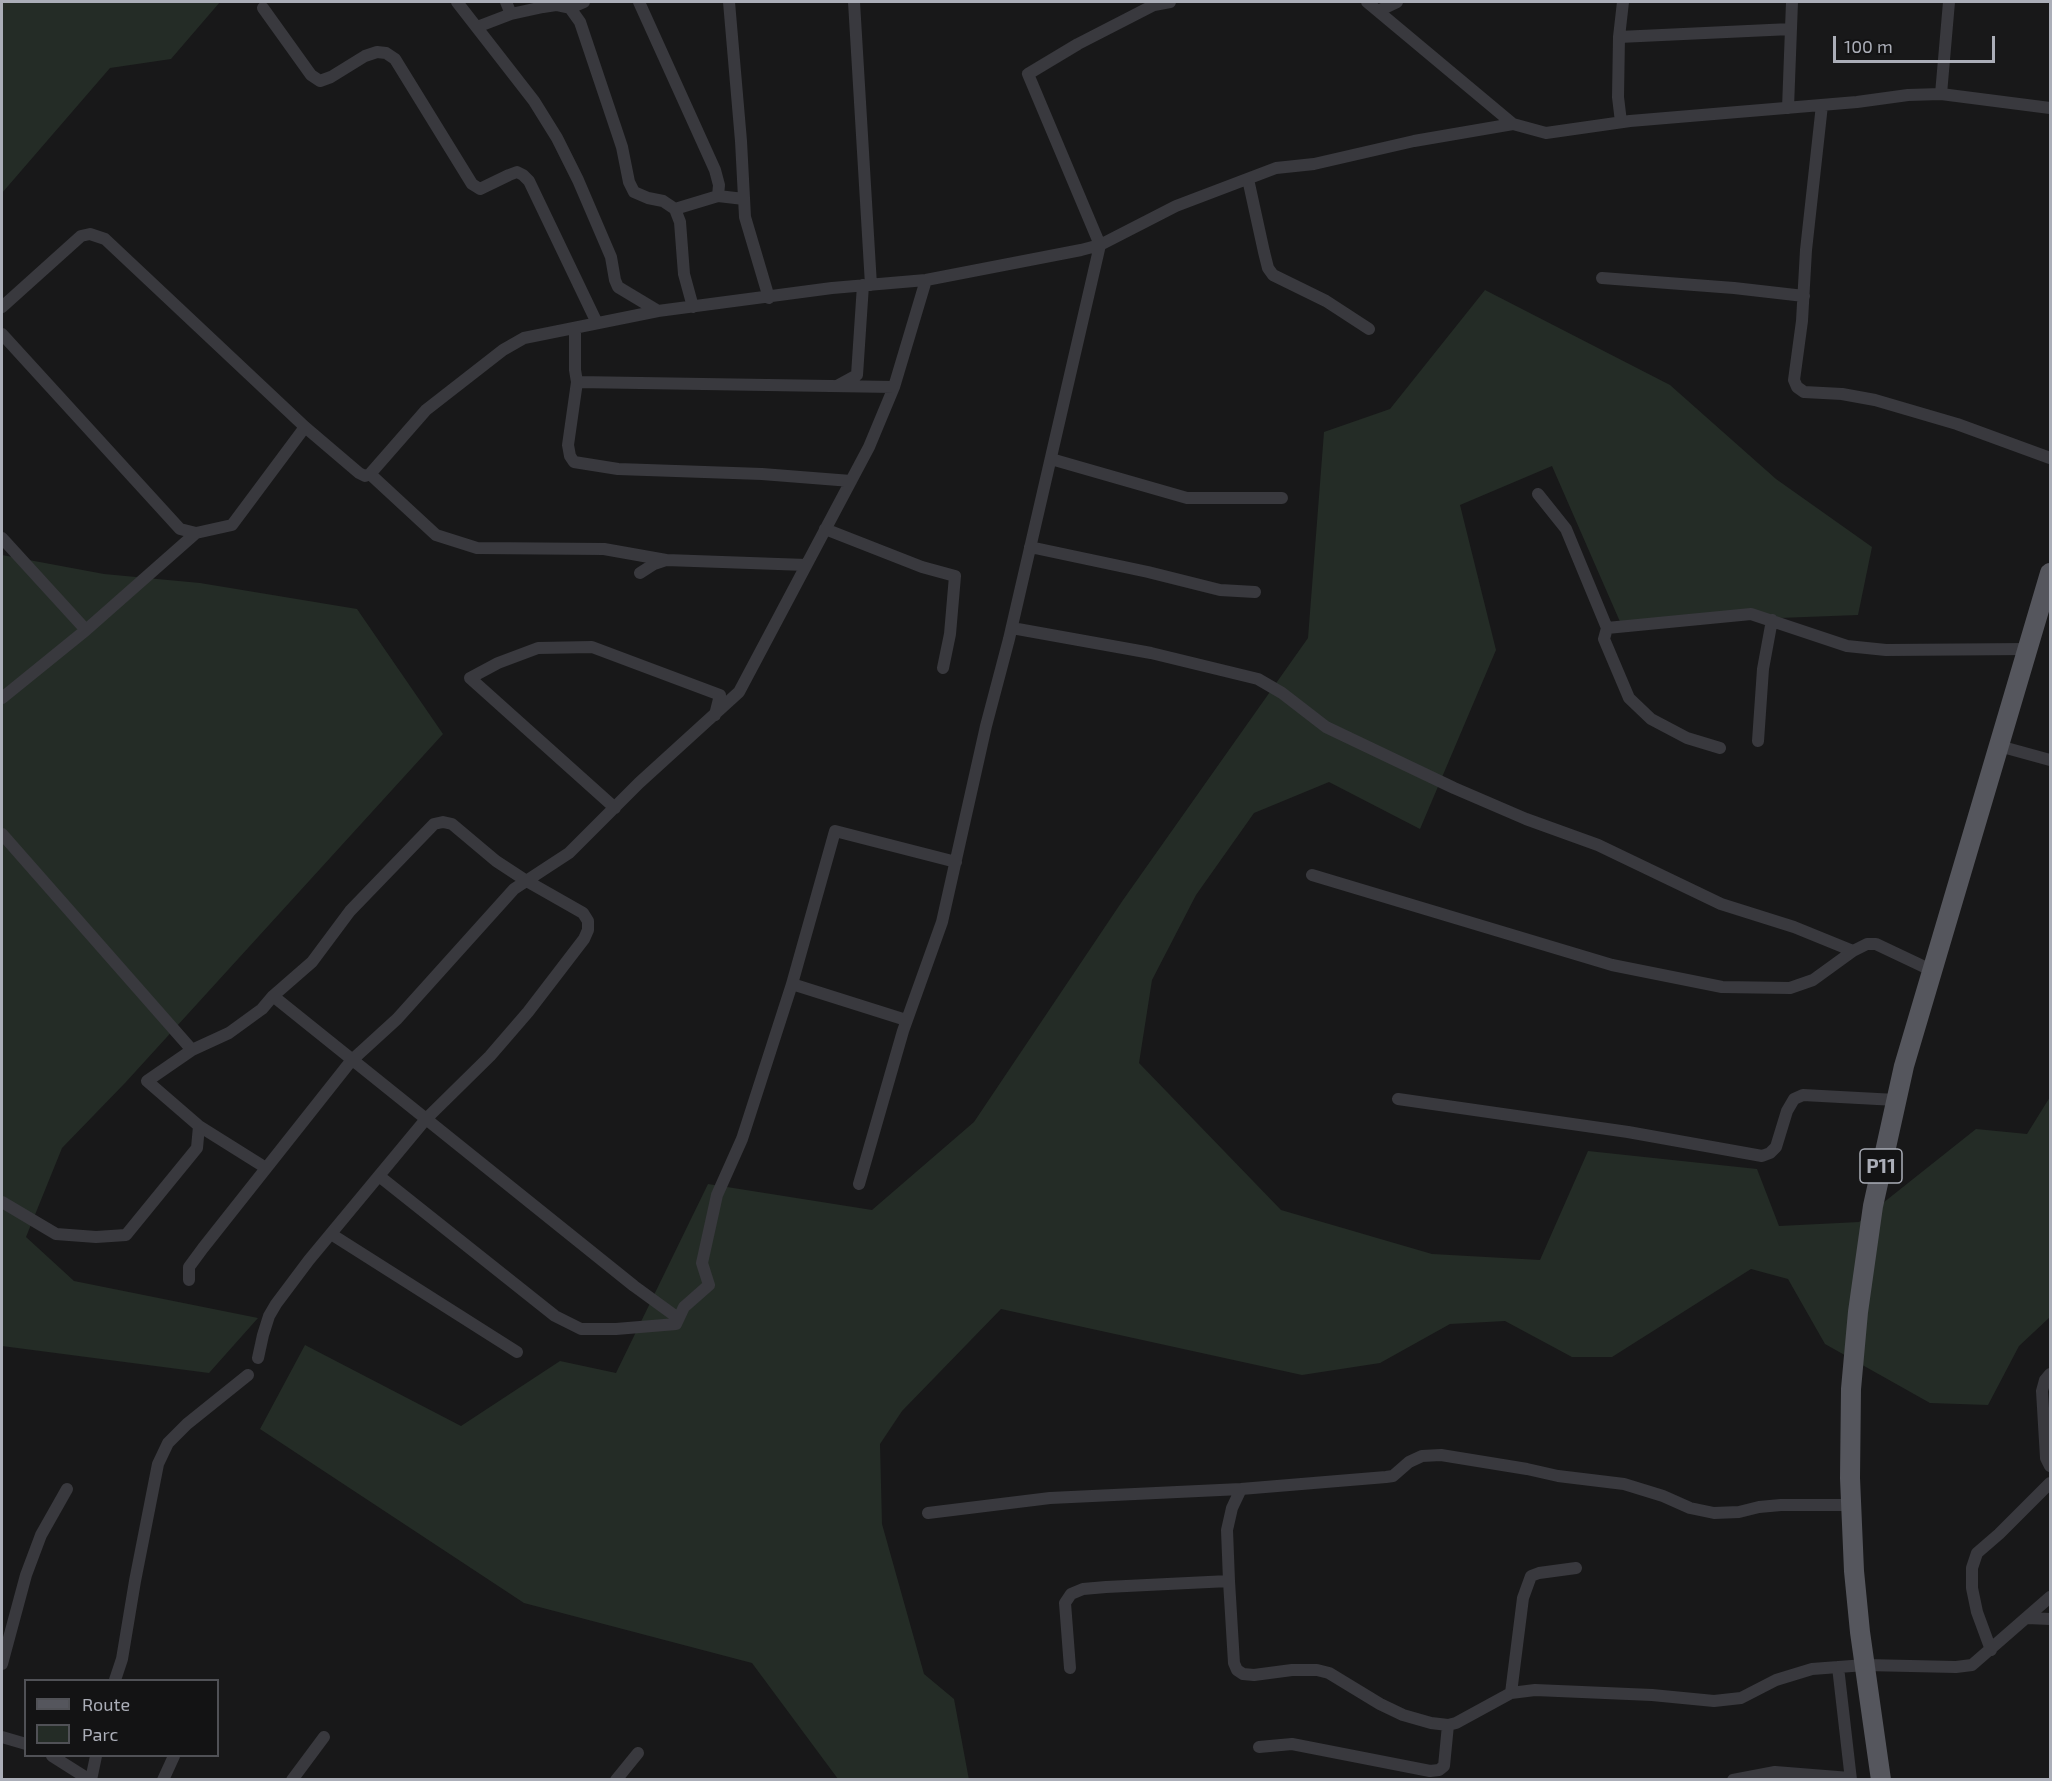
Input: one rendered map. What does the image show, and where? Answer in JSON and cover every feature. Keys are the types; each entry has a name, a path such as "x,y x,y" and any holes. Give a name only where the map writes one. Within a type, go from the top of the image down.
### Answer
{"main road":[{"name":"P11","path":"1881,1779 1854,1570 1851,1505 1851,1389 1858,1312 1873,1206 1904,1066 2028,649 2048,593 2050,573"}],"street":[{"path":"457,2 534,101 557,138 611,257 618,287 658,312"},
{"path":"506,2 511,14"},
{"path":"477,27 511,14 556,5 570,8 584,2"},
{"path":"639,2 715,170 719,185 718,196"},
{"path":"729,2 745,217 770,298"},
{"path":"836,386 856,375 867,285 854,2"},
{"path":"859,1184 906,1020 942,922 1100,245 1028,74 1078,44 1154,5 1170,2"},
{"path":"1367,2 1513,124 1546,133 1622,122 1822,105 1908,95 1941,94 2050,108"},
{"path":"1378,10 1397,2"},
{"path":"1622,122 1618,97 1619,37 1623,2"},
{"path":"1788,108 1792,2"},
{"path":"1941,94 1949,2"},
{"path":"263,8 311,75 320,81 365,56 377,52 386,53 395,59 472,184 480,189 517,172 523,175 529,181 597,324"},
{"path":"570,8 580,22 617,132 628,182 634,192 663,201 675,209 680,222 684,274 693,307"},
{"path":"1619,37 1791,29"},
{"path":"1822,105 1794,380 1797,387 1804,392 1842,394 1875,400 1957,424 2050,458"},
{"path":"2,307 81,236 90,234 105,239 305,427 365,476 370,474 426,410 503,351 524,338 658,312 867,285 926,280 1082,250 1100,245 1176,206 1276,168 1314,164 1425,139 1513,124"},
{"path":"1248,179 1268,268 1273,275 1326,301 1369,329"},
{"path":"675,209 718,196 744,199"},
{"path":"1602,278 1726,287 1804,296"},
{"path":"189,1280 189,1267 351,1061 397,1019 489,915 525,880 569,853 639,783 739,692 868,447 894,387 926,280"},
{"path":"575,328 577,382 568,445 574,462 618,469 762,474 851,481"},
{"path":"2,334 180,529 196,533 232,525 305,427"},
{"path":"577,382 894,387"},
{"path":"1051,459 1187,498 1282,498"},
{"path":"370,474 436,535 477,548 604,549 666,560 806,565"},
{"path":"1538,494 1566,529 1607,628 1604,639 1629,698 1651,719 1687,738 1720,748"},
{"path":"825,529 922,567 955,576 950,634 943,668"},
{"path":"2,698 87,630 196,533"},
{"path":"2,538 87,630"},
{"path":"1030,547 1220,590 1255,592"},
{"path":"640,573 666,560"},
{"path":"1607,628 1751,614 1847,646 1877,649 2028,649"},
{"path":"1758,741 1763,669 1772,620"},
{"path":"1012,628 1151,653 1258,679 1282,693 1326,727 1454,788 1526,819 1598,846 1721,904 1794,927 1853,951"},
{"path":"615,808 470,678 498,663 538,648 592,647 720,695 715,715"},
{"path":"2000,746 2050,760"},
{"path":"258,1358 262,1335 269,1316 309,1260 426,1119 490,1056 528,1012 584,939 588,930 588,921 583,913 496,861 452,824 443,822 434,824 350,911 312,962 273,996 262,1009 229,1033 192,1050 147,1081 199,1126 266,1168"},
{"path":"379,1176 555,1316 581,1329 616,1329 676,1324 684,1307 709,1285 702,1263 717,1195 742,1139 792,984 836,831 956,862"},
{"path":"2,834 192,1050"},
{"path":"1312,875 1612,965 1722,987 1790,988 1813,980 1853,951 1867,944 1875,944 1933,971"},
{"path":"792,984 906,1020"},
{"path":"273,996 351,1061 634,1286 678,1318"},
{"path":"1398,1099 1628,1132 1762,1156 1770,1153 1776,1147 1787,1111 1794,1099 1803,1095 1896,1100"},
{"path":"2,1202 56,1234 96,1237 126,1235 197,1148 199,1126"},
{"path":"330,1234 518,1352"},
{"path":"2050,1374 2045,1380 2042,1391 2046,1458 2050,1466"},
{"path":"115,1679 122,1659 158,1464 168,1443 187,1424 248,1375"},
{"path":"928,1513 1050,1498 1241,1489 1386,1477 1393,1476 1409,1462 1422,1456 1441,1455 1527,1468 1558,1476 1624,1484 1664,1496 1690,1508 1714,1513 1739,1512 1781,1505 1851,1505"},
{"path":"1991,1650 1977,1612 1972,1588 1972,1568 1977,1553 2000,1534 2050,1484"},
{"path":"2,1664 26,1575 41,1535 67,1489"},
{"path":"1241,1489 1232,1508 1227,1530 1234,1663 1237,1670 1243,1674 1254,1675 1292,1670 1317,1670 1329,1673 1344,1680 1380,1704 1403,1715 1431,1723 1448,1725 1467,1718 1510,1693 1534,1690 1652,1695 1714,1701 1741,1698 1776,1680 1812,1669 1865,1665 1956,1667 1972,1665 2050,1597"},
{"path":"1510,1693 1523,1598 1531,1576 1576,1568"},
{"path":"1070,1668 1065,1603 1071,1594 1083,1589 1106,1587 1229,1581"},
{"path":"2027,1618 2050,1619"},
{"path":"1733,1779 1775,1772 1851,1779 1838,1667"},
{"path":"1259,1748 1292,1744 1430,1772 1444,1766 1448,1725"},
{"path":"2,1737 24,1743"},
{"path":"292,1779 324,1737"},
{"path":"616,1779 638,1753"},
{"path":"55,1757 91,1779 96,1757"},
{"path":"163,1779 173,1757"}],"green space":[{"path":"2,2 220,2 171,59 110,68 2,193"},
{"path":"1485,290 1670,385 1776,479 1872,547 1858,615 1621,624 1552,466 1460,505 1496,650 1420,829 1329,782 1254,813 1196,895 1152,980 1139,1063 1281,1210 1432,1254 1540,1260 1588,1151 1757,1169 1779,1226 1859,1222 1976,1129 2027,1134 2050,1097 2050,1317 2019,1346 1988,1405 1930,1403 1825,1344 1788,1279 1751,1269 1612,1357 1572,1357 1505,1321 1450,1324 1380,1363 1302,1375 1001,1309 902,1411 880,1444 882,1524 924,1674 954,1699 969,1780 838,1779 752,1663 524,1603 260,1429 305,1345 461,1426 560,1361 616,1373 708,1184 872,1210 974,1122 1123,900 1308,638 1324,432 1390,409"},
{"path":"2,555 104,574 200,583 357,609 443,734 125,1083 62,1148 26,1237 74,1281 258,1318 209,1373 2,1346"}]}
